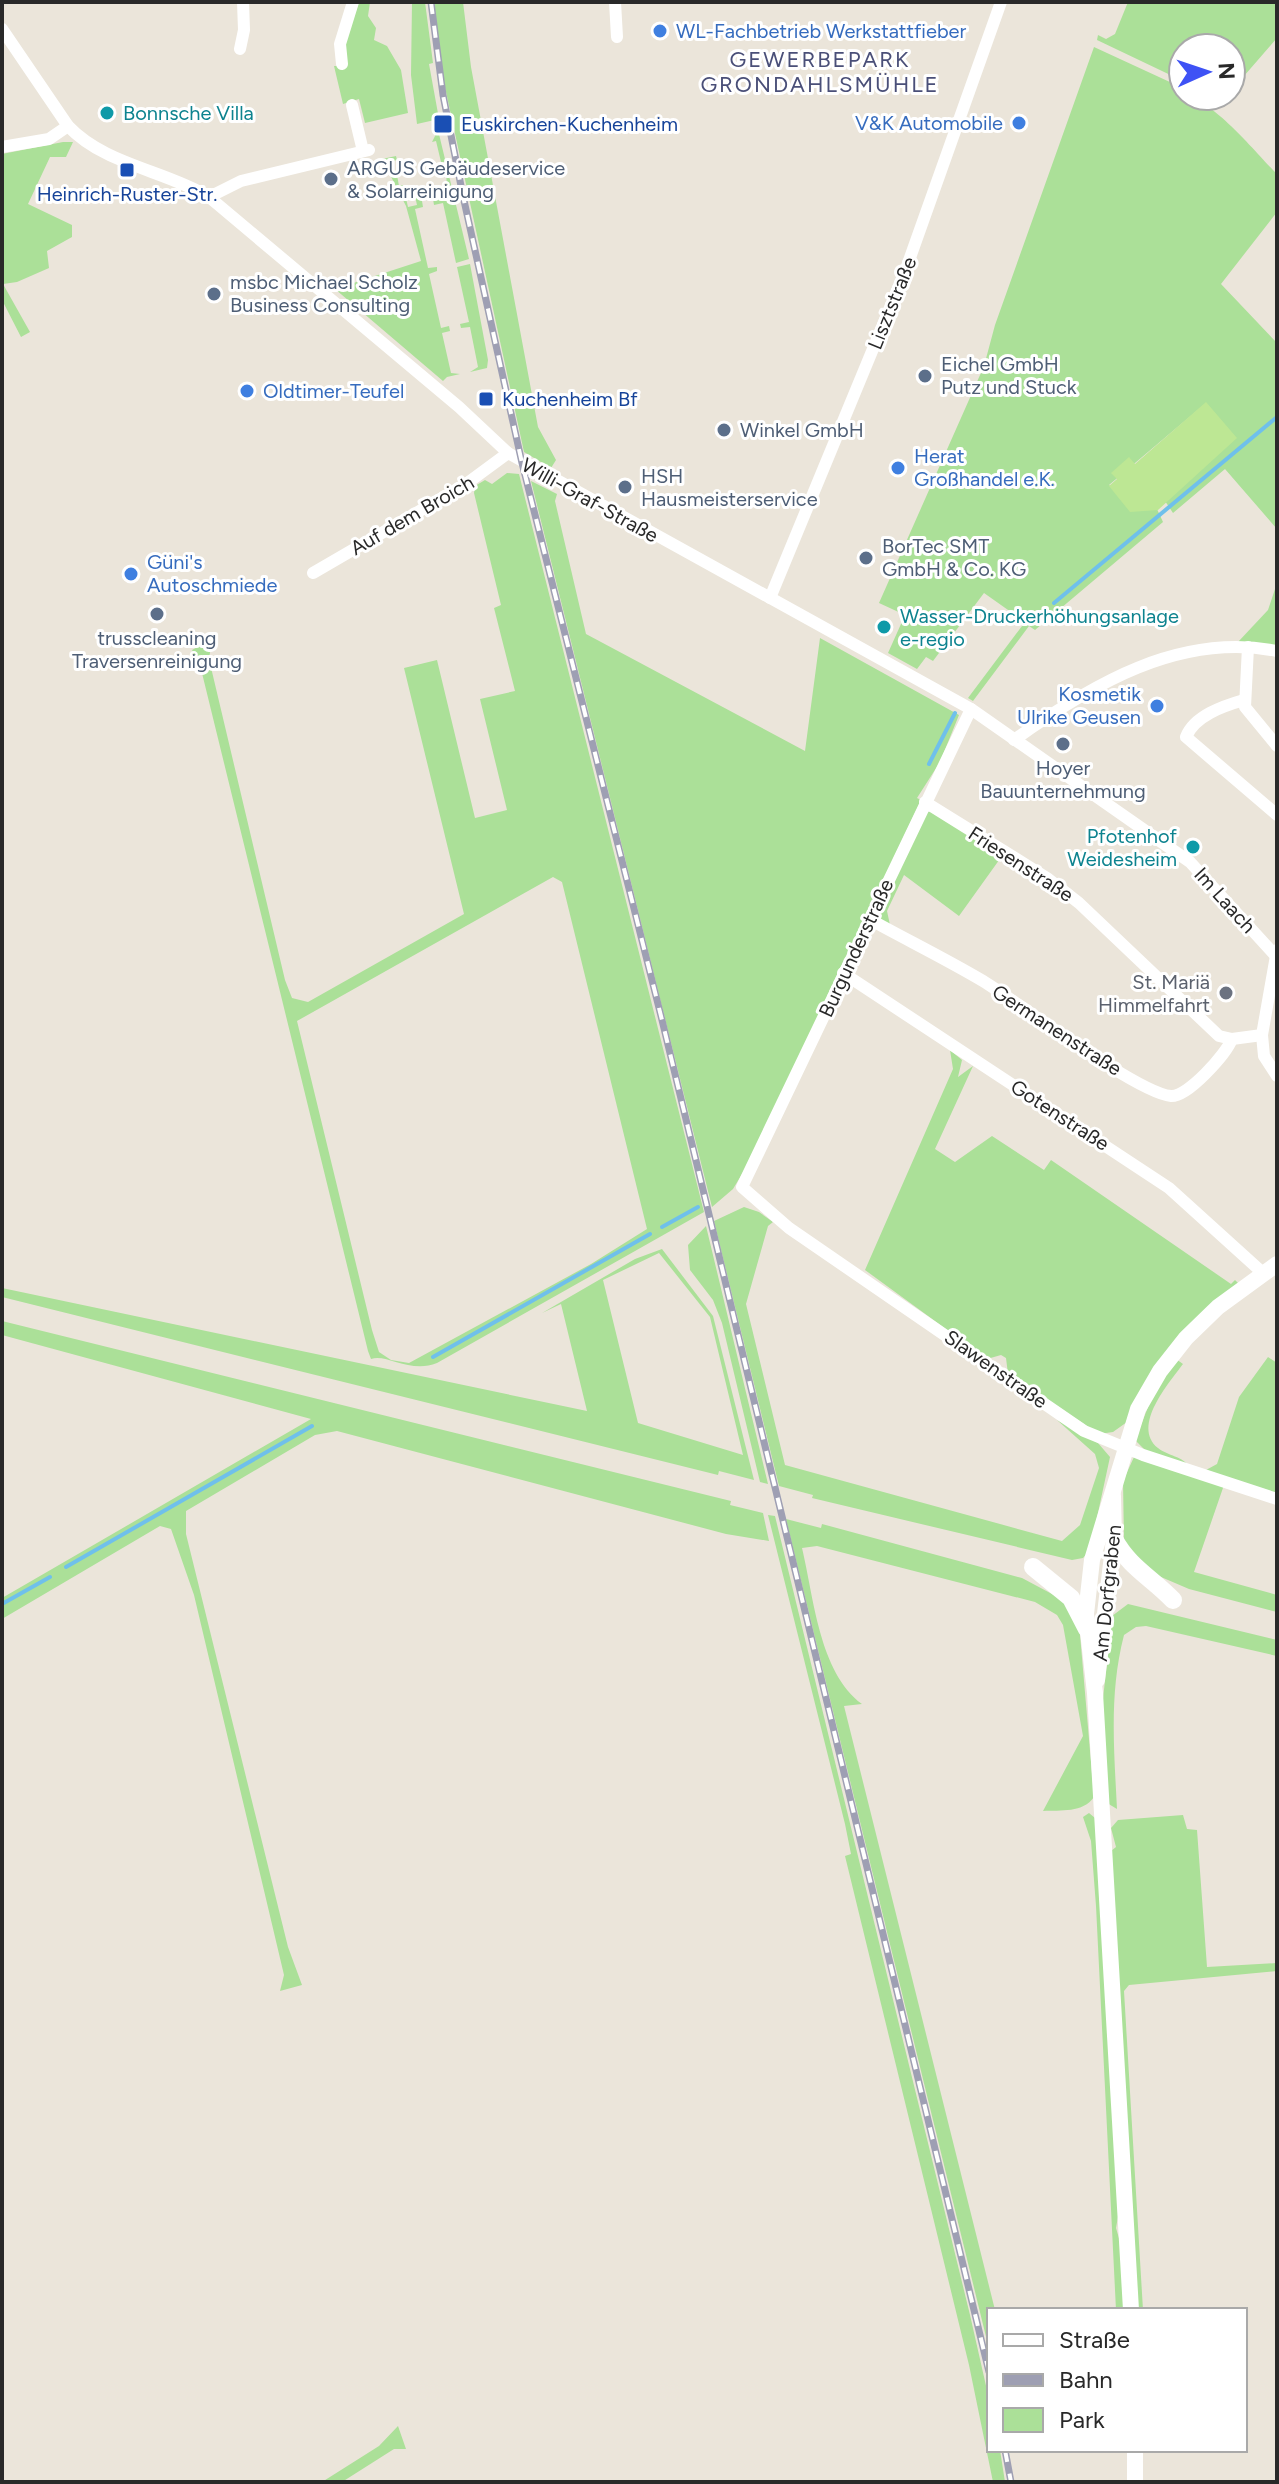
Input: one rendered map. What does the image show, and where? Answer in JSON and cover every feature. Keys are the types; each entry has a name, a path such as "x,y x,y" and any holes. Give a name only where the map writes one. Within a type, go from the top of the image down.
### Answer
{"main road":[{"path":"1114,1539 1130,1565 1156,1582 1173,1600"},
{"path":"1033,1567 1071,1598 1087,1629"}],"street":[{"path":"240,49 244,30 243,2"},
{"path":"342,64 340,44 353,2"},
{"path":"615,2 617,37"},
{"name":"Lisztstraße","path":"770,598 906,269 1001,2"},
{"name":"Willi-Graf-Straße","path":"2,29 68,126 99,151 184,183 209,197 508,453 971,709 1014,740"},
{"path":"209,197 241,181 366,150 352,105"},
{"path":"2,147 49,139 68,126"},
{"name":"Auf dem Broich","path":"313,573 485,472 508,453"},
{"path":"1248,647 1244,700 1248,714 1277,746"},
{"path":"1014,740 1080,696 1137,668 1198,649 1248,647 1277,651"},
{"path":"1244,700 1208,714 1189,730 1186,737 1277,815"},
{"name":"Burgunderstraße","path":"742,1187 971,709"},
{"name":"Im Laach","path":"1014,740 1190,862 1275,952"},
{"name":"Friesenstraße","path":"925,802 1047,878 1079,903 1182,998 1212,1031 1232,1039"},
{"name":"Germanenstraße","path":"869,919 983,981 1125,1074 1166,1094 1176,1096 1186,1090 1227,1051 1232,1039"},
{"path":"1275,952 1262,1035 1266,1062 1277,1076"},
{"name":"Gotenstraße","path":"843,973 1169,1188 1270,1269"},
{"path":"1232,1039 1262,1035"},
{"name":"Slawenstraße","path":"742,1187 789,1228 1084,1431 1124,1448 1277,1499"},
{"name":"Am Dorfgraben","path":"1131,2308 1095,1693 1087,1629 1092,1560 1138,1409 1177,1348 1218,1307 1270,1269"},
{"name":"Am Dorfgraben","path":"1095,1693 1114,1539 1113,1493"},
{"path":"1135,2452 1135,2482"}],"green space":[{"path":"359,2 370,2 368,16 376,28 374,40 387,46 401,70 408,113 365,123 359,99 343,104 334,66 346,66 345,43"},
{"path":"412,2 425,2 433,63 429,64 439,119 417,124 411,75"},
{"path":"434,2 463,2 471,67 538,427 556,460 551,468 524,452 443,78"},
{"path":"1128,2 1277,2 1277,38 1247,73 1247,32 1167,32 1167,73 1097,40 1098,35 1106,39 1115,34"},
{"path":"1094,47 1167,81 1167,112 1215,112 1277,174 1277,212 1221,284 1277,343 1277,529 1225,469 1173,513 1165,501 1236,438 1206,403 1109,485 1157,509 1163,522 1035,630 1029,626 973,701 968,698 1025,622 984,593 933,661 926,657 917,669 888,653 905,615 879,603 984,366 995,325"},
{"path":"438,130 469,259 456,263 443,203 434,205 433,199 438,191 440,200 448,197 445,162 441,162 436,141 432,142"},
{"path":"73,142 66,157 50,157 28,204 72,225 72,237 47,251 49,268 17,282 3,284 30,332 21,337 2,300 2,154"},
{"path":"396,156 397,160 389,162 392,176 397,175 399,186 403,185 408,207 417,205 415,196 422,201 423,207 415,209 428,268 437,267 437,271 429,274 441,328 449,326 450,331 442,333 451,373 460,374 443,381 335,289 421,261 406,206 382,159"},
{"path":"470,264 488,360 487,368 470,372 478,367 470,327 461,328 460,324 469,322 457,267"},
{"path":"1206,402 1237,438 1158,510 1130,512 1109,486 1117,479 1111,473 1129,457 1135,464"},
{"path":"507,473 519,474 704,1212 437,1363 417,1366 371,1359 368,1351 201,669 192,650 212,639 209,659 285,980 292,998 308,1002 464,914 404,668 437,660 475,818 507,810 480,699 515,691 494,608 501,605 474,493 475,486 485,480 492,484","holes":["553,877 562,882 647,1229 591,1264 409,1363 391,1360 379,1352 372,1330 297,1021"]},
{"path":"531,481 557,494 555,501 586,634 805,751 820,638 959,715 940,762 917,798 921,800 754,1154 733,1189 712,1207"},
{"path":"1277,583 1277,646 1238,642 1268,610"},
{"path":"931,811 1002,856 959,916 904,875 887,911 890,925 878,918 877,912 926,813"},
{"path":"950,1050 962,1060 958,1077 973,1066 935,1149 955,1162 992,1136 1044,1170 1051,1160 1231,1284 1235,1280 1239,1284 1127,1422 1113,1432 1099,1434 1008,1374 1006,1358 1001,1355 987,1359 865,1270 953,1069"},
{"path":"744,1207 759,1212 773,1222 768,1226 746,1304 785,1465 1062,1541 1080,1525 1099,1468 1095,1454 1057,1420 1098,1443 1110,1457 1090,1550 1083,1558 1072,1560 812,1498 813,1495 779,1486 714,1221"},
{"path":"706,1226 768,1484 760,1482 722,1323 713,1300 690,1270 688,1245"},
{"path":"662,1249 713,1316 754,1480 719,1471 718,1475 2,1297 2,1288 587,1411 561,1304 542,1313 635,1259","holes":["659,1253 710,1317 743,1455 638,1423 603,1280"]},
{"path":"2,1321 731,1501 730,1505 763,1513 769,1541 726,1534 337,1431 315,1435 186,1511 186,1534 288,1947 302,1985 280,1991 284,1975 194,1595 171,1529 160,1526 2,1619 2,1598 311,1419 2,1335"},
{"path":"1268,1357 1277,1363 1277,1496 1206,1470 1217,1464 1239,1397"},
{"path":"1176,1359 1183,1364 1155,1405 1149,1428 1151,1439 1158,1448 1189,1467 1148,1453 1135,1440 1152,1397"},
{"path":"1134,1457 1224,1485 1194,1572 1277,1595 1277,1612 1189,1589 1147,1571 1124,1542 1123,1481"},
{"path":"768,1515 775,1516 970,2315 987,2390 987,2452 1000,2452 1005,2482 993,2482 969,2365 845,1856 851,1854"},
{"path":"786,1519 821,1528 822,1524 1022,1578 1067,1602 1079,1623 1094,1797 1078,1808 1043,1811 1083,1736 1063,1625 1057,1615 1035,1602 817,1546 802,1548 827,1654 836,1673 862,1704 844,1706 994,2308 987,2308 987,2341"},
{"path":"1128,1604 1277,1640 1277,1656 1146,1626 1136,1627 1124,1635 1114,1700 1117,1809 1107,1803 1102,1708 1112,1616"},
{"path":"1089,1813 1095,1818 1120,2205 1116,2228 1123,2252 1125,2308 1116,2308 1096,1906 1091,1841 1083,1817"},
{"path":"1183,1815 1187,1829 1197,1830 1207,1967 1277,1963 1277,1971 1129,1985 1124,1991 1143,2308 1138,2308 1111,1859 1111,1851 1116,1847 1111,1828 1118,1820"},
{"path":"398,2426 406,2449 394,2449 342,2482 322,2482 379,2446"}],"waterway":[{"path":"1054,603 1277,417"},
{"path":"929,764 955,713"},
{"path":"662,1227 698,1207"},
{"path":"433,1357 650,1234"},
{"path":"66,1567 312,1426"},
{"path":"2,1604 50,1577"}],"railway":[{"path":"431,2 443,95 522,463 661,1016 987,2364"},
{"path":"1005,2452 1011,2482"}],"place":[{"name":"WL-Fachbetrieb Werkstattfieber","path":"660,31"},
{"name":"Bonnsche Villa","path":"107,113"},
{"name":"V&K Automobile","path":"1019,123"},
{"name":"Euskirchen-Kuchenheim","path":"443,124"},
{"name":"Heinrich-Ruster-Str.","path":"127,170"},
{"name":"ARGUS Gebäudeservice & Solarreinigung","path":"331,179"},
{"name":"msbc Michael Scholz Business Consulting","path":"214,294"},
{"name":"Eichel GmbH Putz und Stuck","path":"925,376"},
{"name":"Oldtimer-Teufel","path":"247,391"},
{"name":"Kuchenheim Bf","path":"486,399"},
{"name":"Winkel GmbH","path":"724,430"},
{"name":"Herat Großhandel e.K.","path":"898,468"},
{"name":"HSH Hausmeisterservice","path":"625,487"},
{"name":"BorTec SMT GmbH & Co. KG","path":"866,558"},
{"name":"Güni's Autoschmiede","path":"131,574"},
{"name":"trusscleaning Traversenreinigung","path":"157,614"},
{"name":"Wasser-Druckerhöhungsanlage e-regio","path":"884,627"},
{"name":"Kosmetik Ulrike Geusen","path":"1157,706"},
{"name":"Hoyer Bauunternehmung","path":"1063,744"},
{"name":"Pfotenhof Weidesheim","path":"1193,847"},
{"name":"St. Mariä Himmelfahrt","path":"1226,993"}],"district":[{"name":"GEWERBEPARK GRONDAHLSMÜHLE","path":"820,72"}]}
